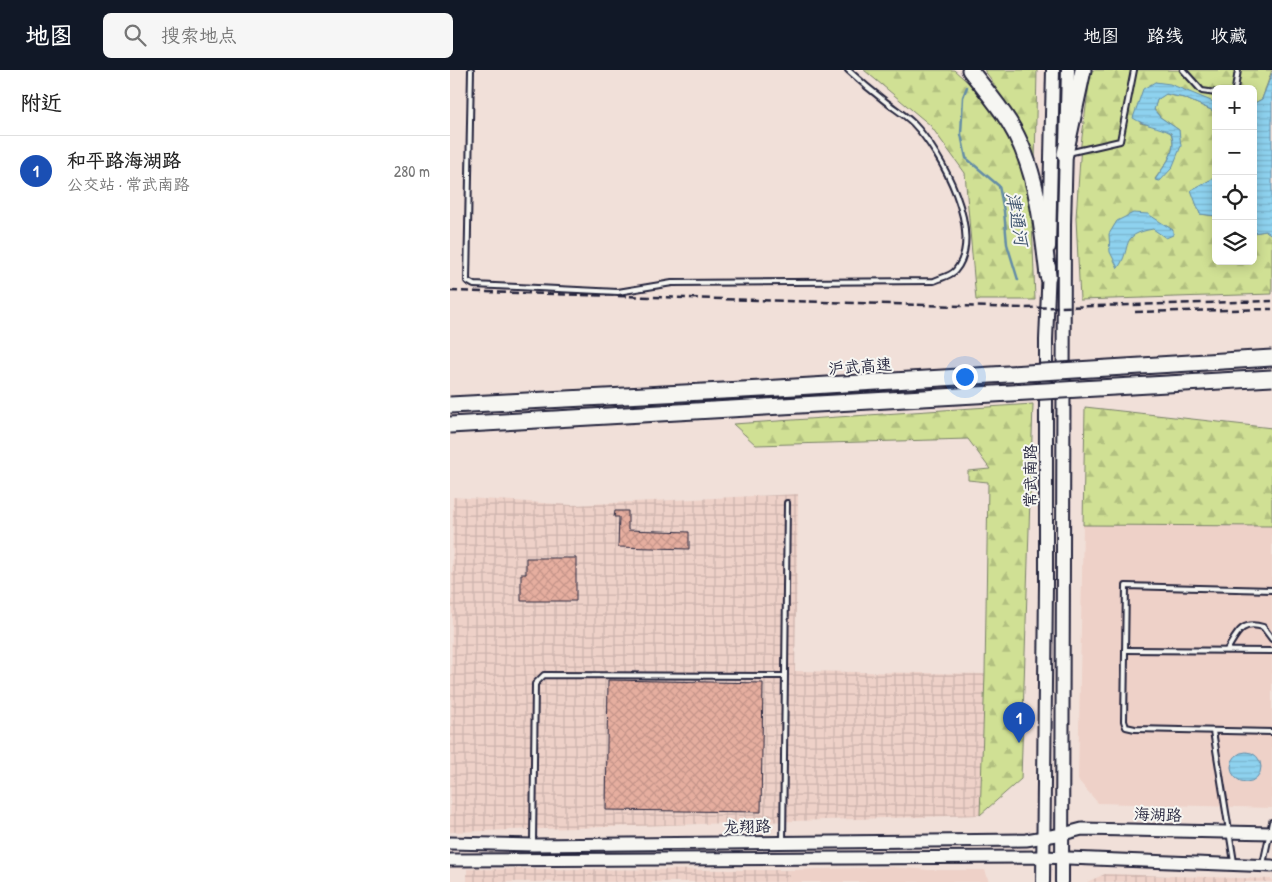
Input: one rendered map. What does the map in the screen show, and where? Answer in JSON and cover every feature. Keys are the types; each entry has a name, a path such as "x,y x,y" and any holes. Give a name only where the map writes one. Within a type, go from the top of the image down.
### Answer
{"highway":[{"path":"970,70 987,90 1010,123 1023,152 1038,201 1048,276"},
{"path":"1066,154 1083,70"},
{"name":"沪武高速","path":"450,405 772,389 1272,358"},
{"path":"450,425 1272,378"}],"main road":[{"name":"常武南路","path":"1043,882 1046,340 1053,70"},
{"name":"常武南路","path":"1062,882 1068,70"}],"street":[{"name":"海湖路","path":"1043,838 1082,828 1229,833 1271,830"},
{"name":"龙翔路","path":"450,844 533,845 1026,840 1043,838"},
{"name":"龙翔路","path":"450,860 1043,857"},
{"path":"1043,857 1267,866"}],"lane":[{"path":"471,70 467,281 474,285 618,292 672,283 934,281 953,273 964,257 966,235 961,209 942,164 927,140 912,122 848,70"},
{"path":"1066,154 1120,141 1134,70"},
{"path":"1183,70 1202,91 1212,92"},
{"path":"1236,85 1238,70"},
{"path":"783,842 787,503"},
{"path":"1272,590 1126,586 1124,721 1126,727 1135,729 1272,732"},
{"path":"1227,650 1238,631 1251,625 1263,627 1272,639"},
{"path":"1125,650 1272,651"},
{"path":"533,845 535,684 544,675 784,676"},
{"path":"1213,731 1235,865"},
{"path":"1267,866 1271,830"}],"shaded area":[{"path":"798,494 795,671 985,674 980,815 450,832 453,497 572,505"},
{"path":"1083,525 1272,526 1272,808 1098,803 1078,780"},
{"path":"892,867 929,870 985,870 989,882 790,882 789,870"},
{"path":"467,869 789,870 790,882 467,882"},
{"path":"1105,874 1272,879 1272,882 1087,882"}],"green space":[{"path":"864,70 954,70 973,87 1010,135 1031,194 1035,300 976,300 965,173 930,125"},
{"path":"984,70 1037,70 1035,163 991,79"},
{"path":"1091,70 1272,70 1262,99 1257,102 1257,85 1212,85 1212,102 1155,82 1140,123 1160,127 1171,133 1173,140 1172,152 1155,179 1172,168 1179,130 1160,117 1154,109 1157,100 1165,94 1184,98 1212,110 1212,179 1192,190 1200,214 1212,216 1212,265 1257,265 1257,232 1266,231 1272,235 1272,294 1080,300 1076,218 1081,144"},
{"path":"1033,404 1021,779 980,815 985,674 988,482 968,480 968,471 990,469 968,439 756,445 733,424"},
{"path":"1085,407 1272,428 1272,526 1083,525"}],"water":[{"path":"1272,73 1272,235 1266,231 1257,232 1257,102 1262,99"},
{"path":"1155,82 1170,84 1212,101 1212,110 1184,98 1166,94 1157,100 1154,110 1160,117 1179,130 1181,146 1172,168 1160,181 1155,180 1172,152 1173,140 1171,133 1133,118 1143,89"},
{"path":"1212,179 1212,216 1200,214 1191,190"},
{"path":"1133,213 1148,214 1173,230 1173,235 1166,238 1153,229 1130,238 1118,268 1110,252 1109,234 1117,221"},
{"path":"1246,752 1252,753 1260,761 1260,773 1252,781 1246,782 1240,781 1232,773 1231,767 1232,761 1240,753"}],"building":[{"path":"615,511 628,511 628,530 689,532 689,549 618,547 619,517 614,517"},
{"path":"526,558 576,558 576,601 521,601 521,574 526,574"},
{"path":"608,680 763,683 761,812 606,810"}],"waterway":[{"name":"津通河","path":"967,87 963,97 961,134 966,158 999,186 1004,211 1007,244 1018,280"}],"railway":[{"path":"450,291 1026,308 1272,301"},
{"path":"1135,312 1272,309"}],"place":[{"name":"和平路海湖路","path":"1019,743"}]}
